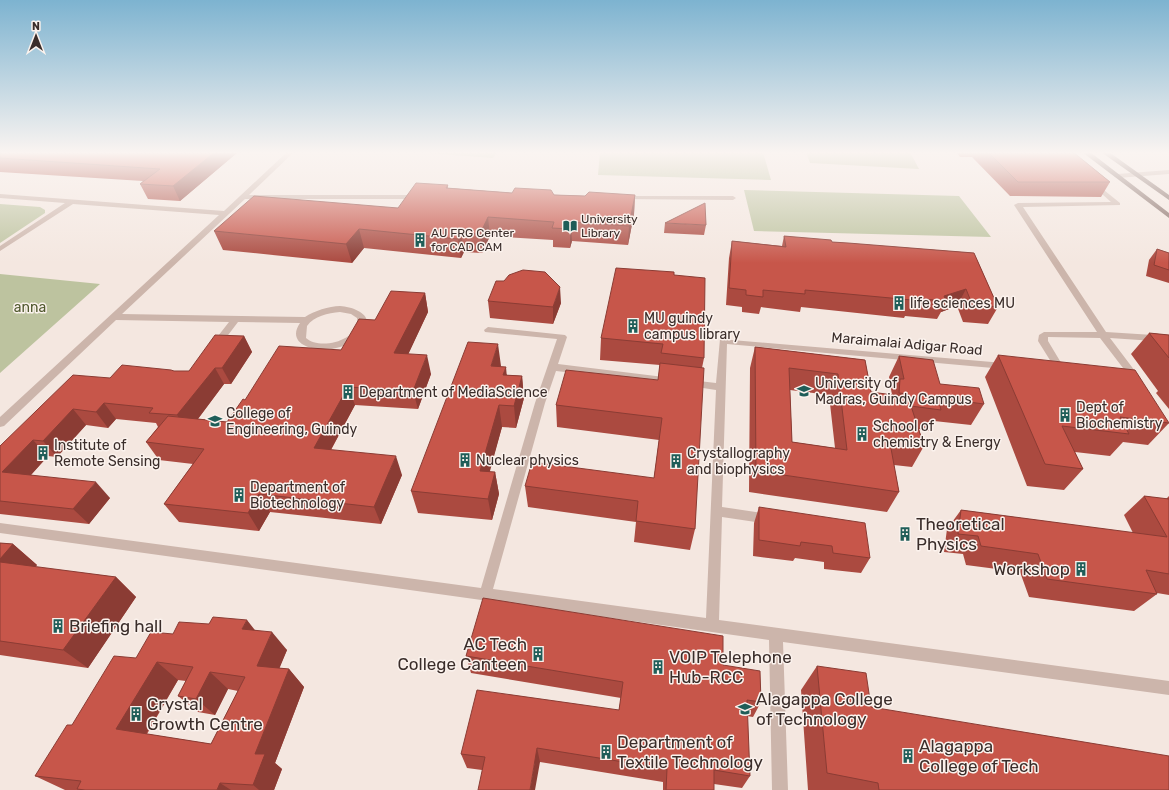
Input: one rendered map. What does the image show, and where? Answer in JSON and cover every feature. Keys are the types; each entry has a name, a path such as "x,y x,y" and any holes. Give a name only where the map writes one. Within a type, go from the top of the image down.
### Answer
{"main road":[{"path":"1134,189 1169,216"},
{"path":"1155,189 1169,198"}],"lane":[{"path":"0,423 116,317 252,189"},
{"path":"1100,189 1118,204 1018,205 1103,335 1144,390"},
{"path":"0,196 226,213"},
{"path":"243,197 424,197"},
{"path":"614,198 733,198"},
{"path":"0,249 71,202"},
{"path":"116,317 308,320 320,313 330,310 347,310 358,314 362,320 362,326 360,330 349,340 340,345 326,347 312,346 304,342 301,338 301,329 308,320"},
{"path":"211,350 235,320"},
{"path":"485,595 540,403 562,337 488,330"},
{"path":"1045,370 1065,372 1043,340 1044,335 1103,335 1169,339"},
{"name":"Maraimalai Adigar Road","path":"721,387 723,342 1014,367"},
{"path":"552,366 721,387 712,625"},
{"path":"1120,377 1135,378"},
{"path":"716,511 785,521"},
{"path":"0,528 1169,688"},
{"path":"776,634 780,790"}],"green space":[{"path":"744,190 959,196 991,237 754,231"},
{"path":"0,204 40,207 45,210 45,213 0,243"},
{"name":"anna","path":"0,274 100,284 0,373"}],"building":[{"path":"412,189 457,189 512,193 514,189 531,189 551,190 554,195 585,196 589,192 635,195 629,226 571,222 570,229 552,228 554,222 488,217 480,234 461,233 458,239 359,229 346,244 214,231 254,196 398,208"},
{"path":"705,203 706,225 665,223"},
{"path":"784,236 831,240 832,242 974,253 998,307 972,304 966,289 944,296 946,301 911,298 912,300 805,290 805,294 763,290 763,297 746,295 746,290 729,288 732,241 786,247"},
{"path":"1157,249 1169,253 1169,270 1154,265"},
{"path":"616,268 674,272 674,275 705,278 704,358 661,353 663,344 601,338"},
{"path":"523,270 545,272 560,287 553,307 488,301 496,281 504,281 509,275"},
{"path":"391,291 425,293 394,353 427,355 413,391 348,387 314,448 396,456 374,507 259,494 248,513 164,504 204,449 146,442 168,416 227,422 243,399 245,400 279,346 341,350 359,319 375,320"},
{"path":"1149,333 1169,335 1169,358"},
{"path":"215,335 244,336 222,368 215,368 177,415 149,413 153,408 104,403 96,412 73,409 43,441 33,440 2,472 96,482 73,509 0,501 0,446 73,375 110,378 122,365 174,371 189,371"},
{"name":"Nuclear physics","path":"468,342 498,344 491,366 506,367 503,375 522,376 514,406 499,405 480,471 495,472 488,499 411,491"},
{"path":"755,347 865,360 871,392 908,397 909,400 908,394 899,393 900,379 904,379 899,356 933,360 940,384 979,388 984,404 938,398 941,410 911,406 924,446 890,443 899,492 756,471","holes":["789,368 838,374 847,450 792,442"]},
{"path":"998,355 1135,370 1169,423 1120,417 1129,434 1062,426 1083,469 1045,464"},
{"path":"660,363 704,368 695,529 636,521 638,501 525,486 532,462 654,478 662,418 556,405 566,370 658,380"},
{"path":"1144,496 1169,499 1169,574 1146,570 1157,594 1047,579 1038,554 981,546 978,536 958,534 961,510 1167,537"},
{"path":"759,507 865,523 870,558 833,553 832,546 801,542 800,546 759,540"},
{"path":"0,543 13,544 0,559"},
{"name":"Briefing hall","path":"0,562 116,577 63,650 0,641"},
{"path":"483,598 723,636 723,665 760,671 761,702 747,700 750,776 714,770 714,790 666,790 667,769 537,748 530,790 478,790 485,757 461,754 477,690 619,710 623,682 466,656"},
{"path":"213,617 247,620 242,629 272,632 257,666 289,669 255,754 265,754 253,785 220,783 217,790 85,790 77,789 81,781 35,776 67,725 72,725 114,656 136,658 151,632 173,634 179,622 209,624","holes":["157,662 193,667 178,696 196,699 210,672 245,677 211,744 116,729"]},
{"path":"817,666 866,673 871,707 1169,756 1169,790 879,790 878,783 827,773"}],"place":[{"name":"University Library","path":"570,226"},
{"name":"AU FRG Center for CAD CAM","path":"420,240"},
{"name":"life sciences MU","path":"899,303"},
{"name":"MU guindy campus library","path":"633,326"},
{"name":"University of Madras, Guindy Campus","path":"804,391"},
{"name":"Department of MediaScience","path":"348,392"},
{"name":"Dept of Biochemistry","path":"1065,415"},
{"name":"College of Engineering, Guindy","path":"215,421"},
{"name":"School of chemistry & Energy","path":"862,434"},
{"name":"Institute of Remote Sensing","path":"43,453"},
{"name":"Nuclear physics","path":"465,460"},
{"name":"Crystallography and biophysics","path":"676,461"},
{"name":"Department of Biotechnology","path":"239,495"},
{"name":"Theoretical Physics","path":"905,534"},
{"name":"Workshop","path":"1081,569"},
{"name":"Briefing hall","path":"58,626"},
{"name":"AC Tech College Canteen","path":"538,654"},
{"name":"VOIP Telephone Hub-RCC","path":"658,667"},
{"name":"Alagappa College of Technology","path":"745,709"},
{"name":"Crystal Growth Centre","path":"136,714"},
{"name":"Department of Textile Technology","path":"606,752"},
{"name":"Alagappa College of Tech","path":"908,756"}]}
